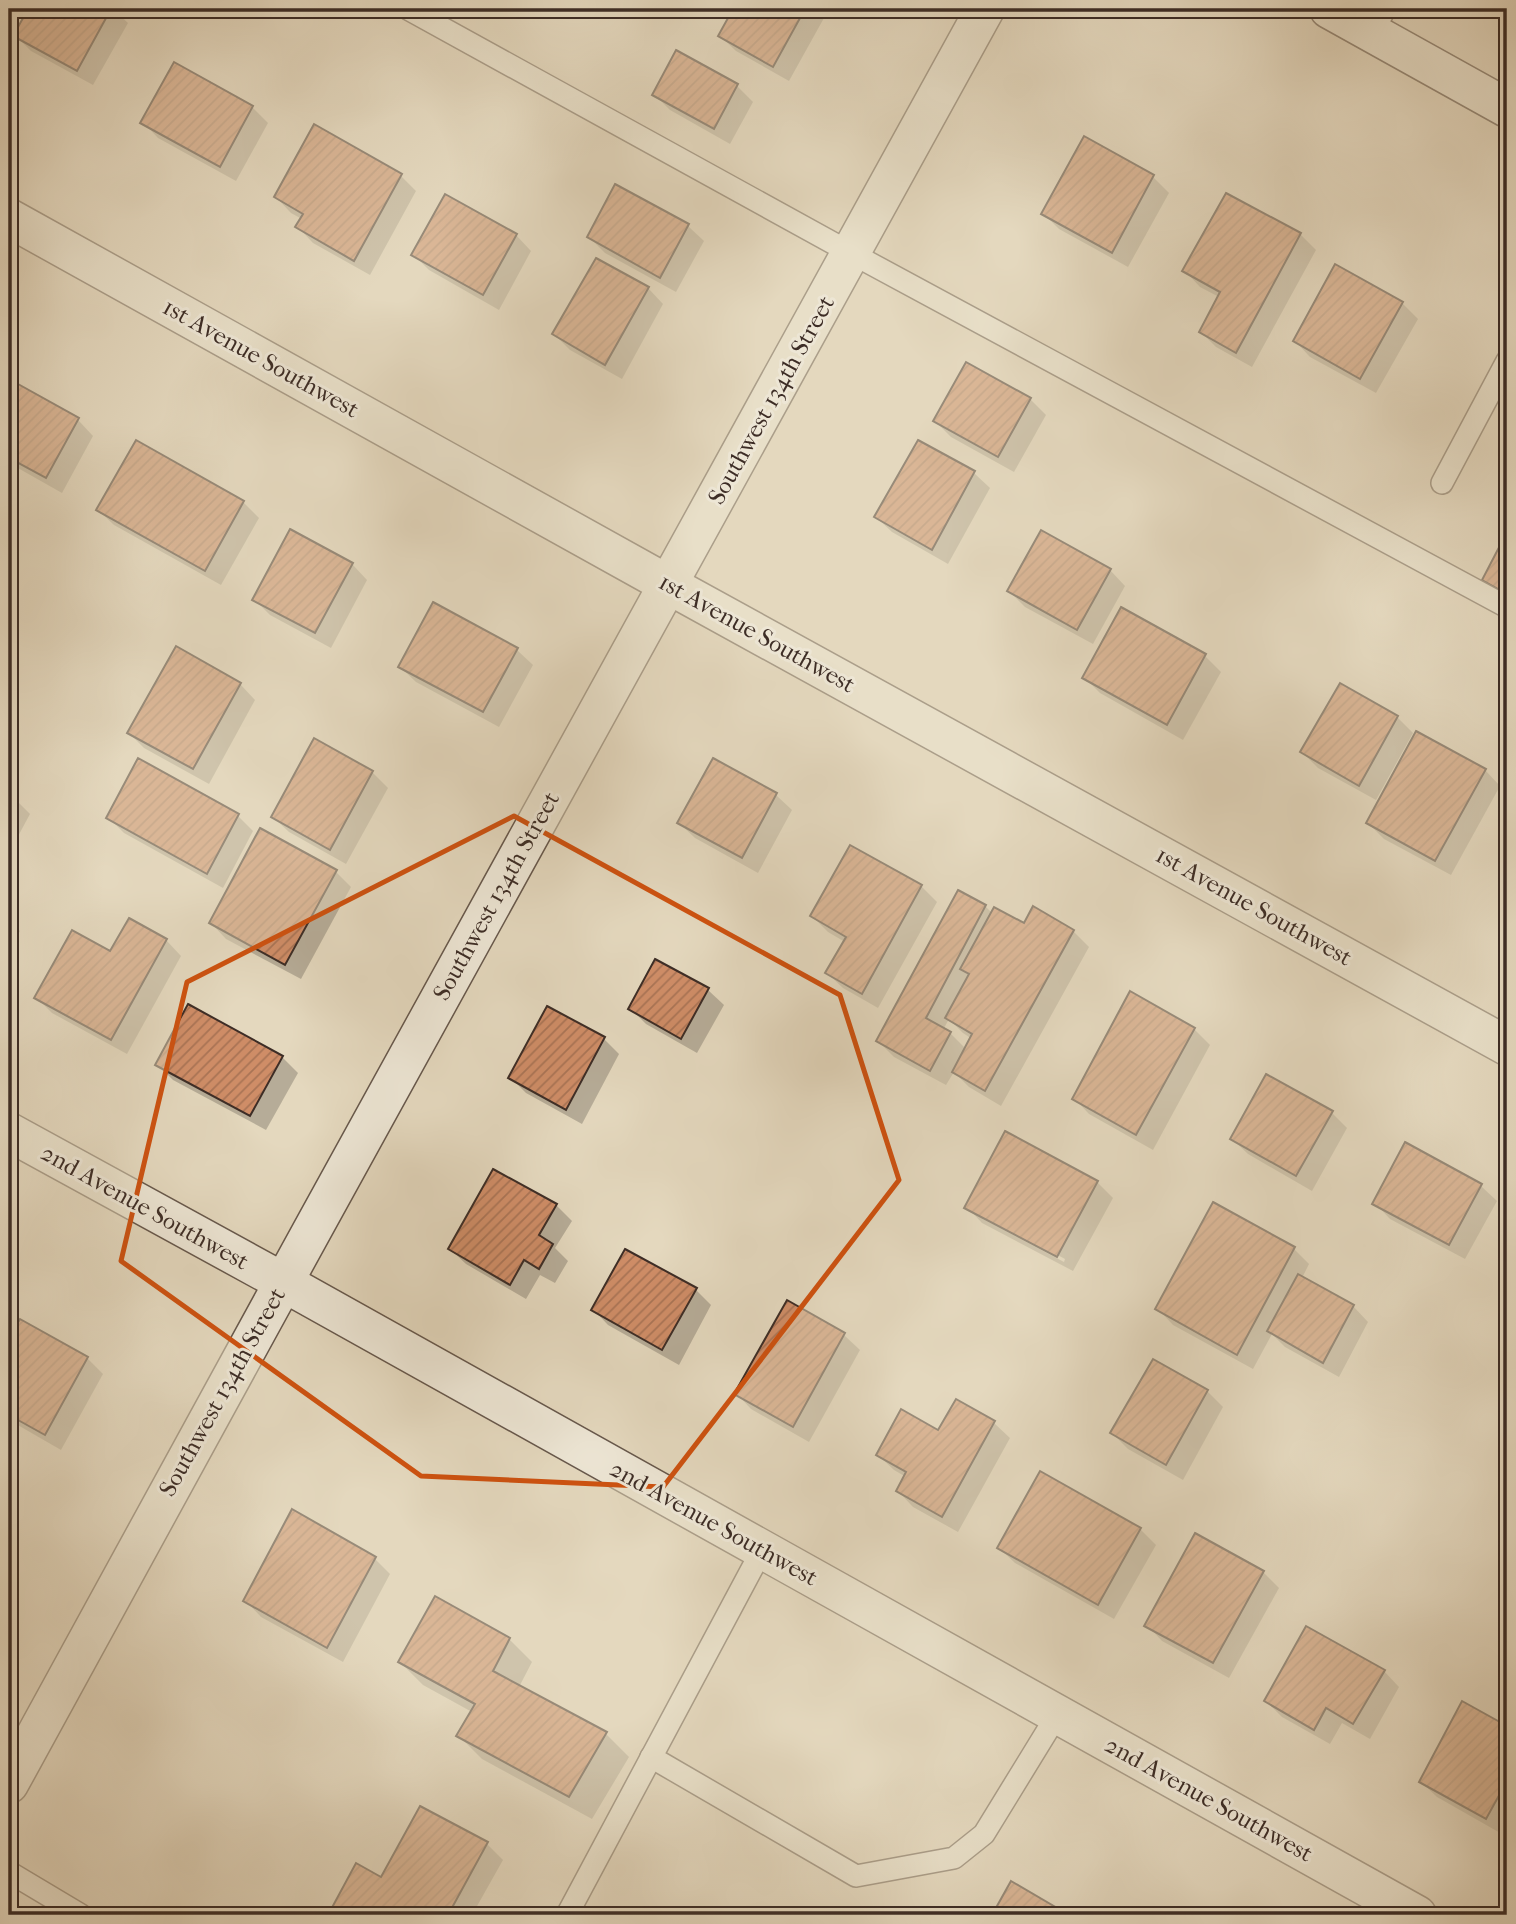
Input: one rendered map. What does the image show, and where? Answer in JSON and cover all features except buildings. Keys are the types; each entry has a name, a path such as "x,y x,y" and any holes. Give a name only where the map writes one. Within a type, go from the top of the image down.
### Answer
{"street":[{"name":"Southwest 134th Street","path":"9,1784 985,9"},
{"path":"1329,9 1379,21 1507,108"},
{"name":"1st Avenue Southwest","path":"9,218 1507,1046"},
{"name":"2nd Avenue Southwest","path":"9,1132 1417,1915"}],"lane":[{"path":"408,9 851,253 1507,607"},
{"path":"1442,483 1507,361"},
{"path":"567,1915 762,1550"},
{"path":"651,1757 856,1876 954,1858 984,1834 1058,1715"},
{"path":"9,1872 58,1910 81,1915"}],"highlighted area":[{"path":"514,816 840,995 899,1180 663,1487 421,1476 121,1261 187,982"}]}
